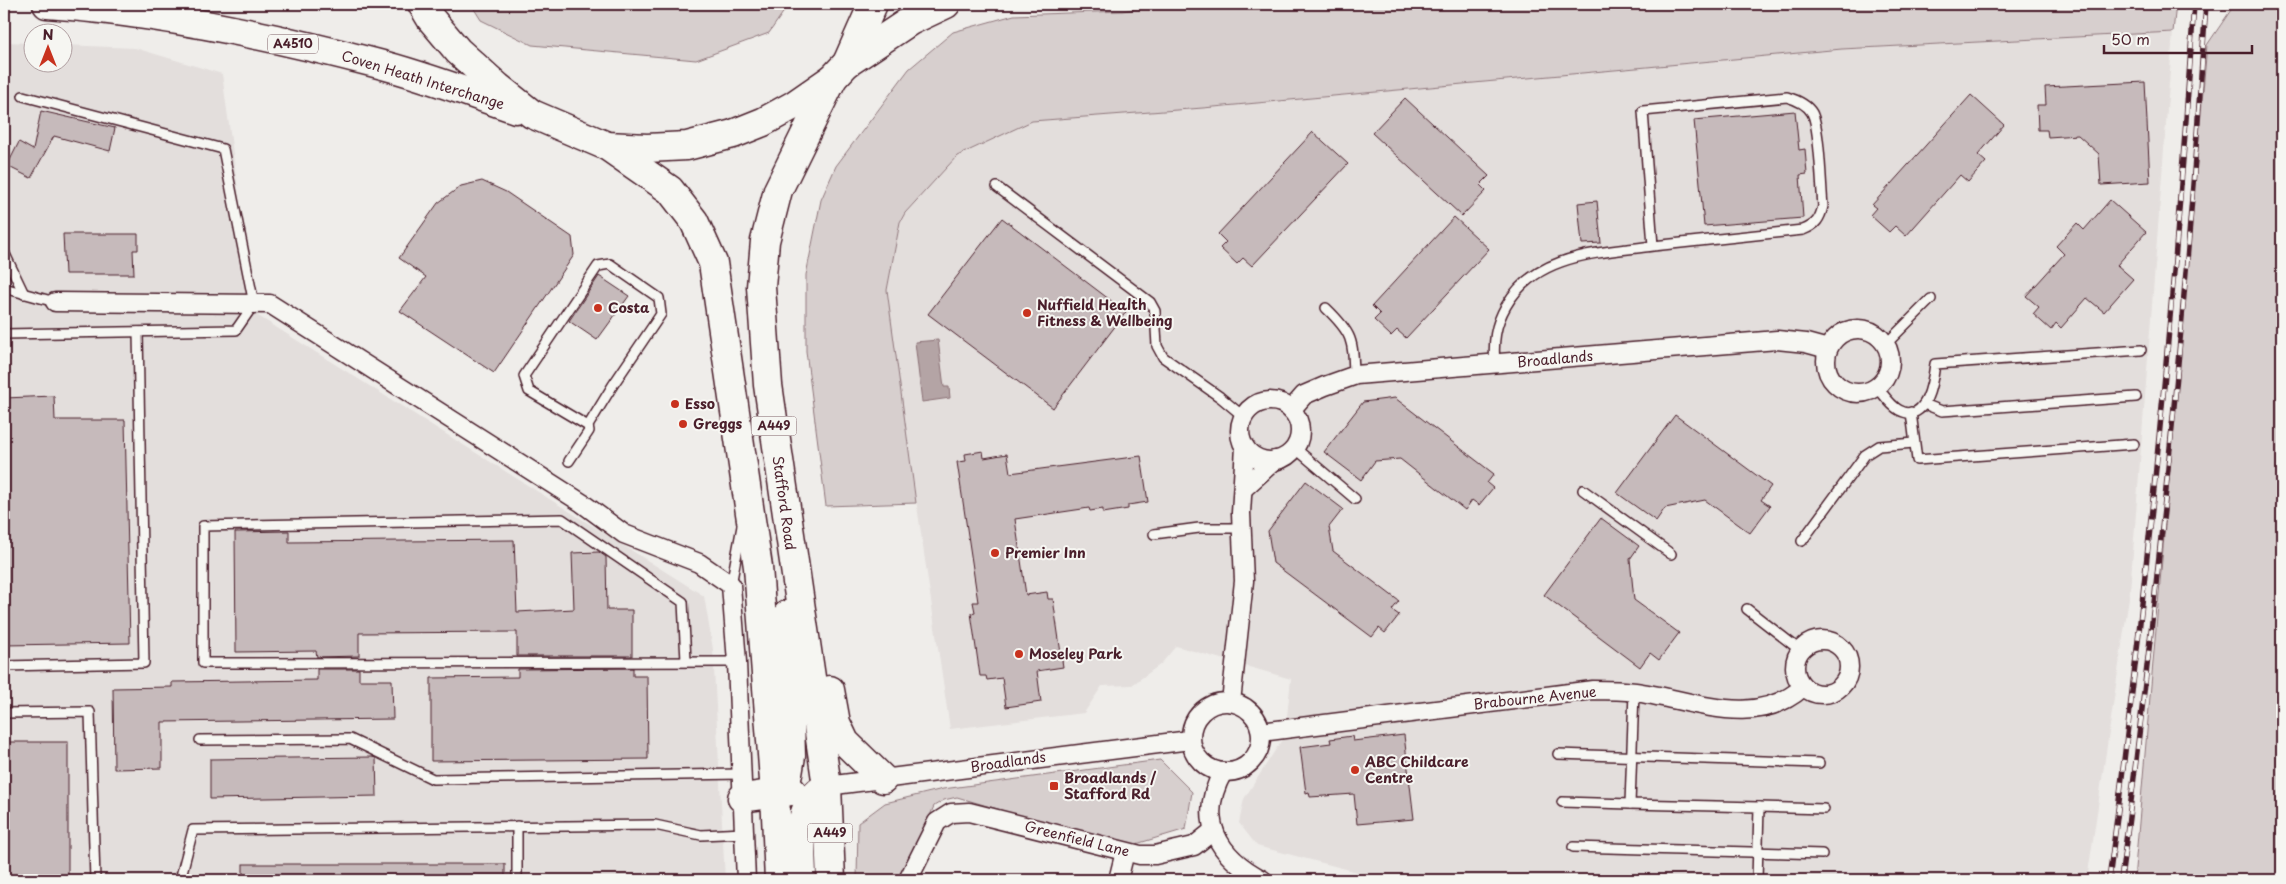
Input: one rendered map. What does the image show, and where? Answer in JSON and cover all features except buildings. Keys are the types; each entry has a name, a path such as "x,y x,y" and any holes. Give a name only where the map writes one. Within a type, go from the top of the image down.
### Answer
{"highway":[{"name":"Coven Heath Interchange","path":"47,4 112,9 225,28 377,63 532,114"},
{"path":"422,4 431,19 458,51 532,114 607,146 647,148 687,146 733,134 764,122 794,105 910,21 946,4"},
{"name":"Stafford Road","path":"831,880 826,786 768,385 761,288 766,241 778,190 874,4"},
{"name":"A449","path":"607,146 670,190 694,221 705,241 713,263 750,501 764,618 779,880"},
{"path":"791,549 825,657 836,722 845,742 883,779"},
{"path":"775,794 785,783 790,769 787,628 791,549"},
{"path":"742,786 775,794 826,786"},
{"path":"802,880 801,827 804,812 817,792 826,786"}],"street":[{"path":"55,302 270,304 582,503 624,534 699,563 731,585 737,662 746,880"},
{"path":"1861,329 1880,336 1886,344 1891,363 1885,381 1878,388 1868,393 1858,394 1838,387 1831,379 1827,370 1826,359 1828,349 1841,334 1861,329"},
{"name":"Broadlands","path":"1291,410 1304,395 1354,376 1776,340 1806,343 1828,349"},
{"path":"1231,702 1244,581 1242,528 1245,447 1241,432 1244,417 1255,406 1265,402 1276,402 1291,410 1298,420 1300,434 1295,448 1280,460 1266,461 1256,458 1245,447"},
{"path":"1244,488 1276,460"},
{"path":"1827,641 1836,644 1843,650 1849,663 1848,675 1843,684 1827,694 1818,694 1803,687 1796,673 1795,663 1801,651 1812,642 1827,641"},
{"name":"Brabourne Avenue","path":"1261,732 1593,690 1634,692 1696,706 1736,710 1778,704 1791,698 1803,687"},
{"path":"1220,702 1231,702 1251,712 1261,732 1258,752 1252,761 1234,772 1223,772 1204,765 1193,749 1190,740 1193,724 1202,711 1220,702"},
{"name":"Broadlands","path":"826,786 1190,740"},
{"path":"1223,772 1215,787 1211,814 1218,842 1229,858 1248,873 1263,880"},
{"name":"Greenfield Lane","path":"908,880 937,822 951,814 969,812 1125,852 1155,855 1194,846 1214,830"},
{"path":"1118,880 1125,852"}],"lane":[{"path":"4,334 236,330 254,304 223,149 23,96"},
{"path":"1495,364 1494,333 1500,317 1519,287 1533,275 1549,266 1568,259 1653,246 1803,230 1813,227 1820,218 1822,206 1815,121 1807,106 1787,97 1643,111 1653,246"},
{"path":"998,187 1150,302 1155,311 1157,346 1163,357 1220,397 1244,417"},
{"path":"4,252 24,294"},
{"path":"570,461 589,431 588,426 661,314 659,298 610,264 598,266 524,376 530,391 588,426"},
{"path":"4,288 55,302"},
{"path":"1886,344 1931,299"},
{"path":"1326,308 1348,330 1352,341 1354,376"},
{"path":"4,666 144,663 138,332"},
{"path":"1878,388 1894,407 1902,412 1911,412 1924,404 1932,386 1934,364 2141,350"},
{"path":"1924,404 1942,411 2136,397"},
{"path":"1911,412 1917,460 2134,444"},
{"path":"1802,541 1871,449 1888,444 1914,442"},
{"path":"1295,448 1355,499"},
{"path":"1583,490 1671,554"},
{"path":"731,585 741,530 750,501"},
{"path":"686,661 683,602 562,519 203,526 202,663 737,662"},
{"path":"1154,534 1199,528 1242,528"},
{"path":"1747,609 1801,651"},
{"path":"1630,804 1634,692"},
{"path":"4,713 90,712 95,880"},
{"path":"200,740 350,739 432,779 742,786"},
{"path":"1558,754 1819,763"},
{"path":"1562,802 1824,809"},
{"path":"1756,880 1759,807"},
{"path":"180,880 193,830 655,825 701,835 744,833"},
{"path":"516,826 517,880"},
{"path":"1573,847 1822,854"}],"shaded area":[{"path":"471,4 789,4 769,33 696,60 532,45 481,20"},
{"path":"1167,4 2176,4 2173,32 1842,49 1203,108 1032,121 957,156 905,213 900,222 887,290 916,503 826,506 806,351 806,275 821,200 836,166 909,69 953,32 1014,15 1122,11"},
{"path":"2235,4 2282,4 2282,880 2134,880 2207,45"},
{"path":"2173,32 2130,591 2087,880 1388,880 1257,846 1239,823 1244,799 1285,735 1291,679 1176,646 1161,664 1132,685 1102,686 1084,713 950,729 897,371 887,290 900,222 905,213 957,156 1032,121 1203,108 1842,49"},
{"path":"4,42 22,43 22,72 72,72 72,45 135,48 222,74 255,314 704,596 713,649 725,880 4,880"},
{"path":"938,340 944,387 949,387 950,398 922,402 915,342"},
{"path":"1160,760 1192,792 1186,829 1126,847 957,797 944,800 934,806 903,880 857,880 858,823 885,803 943,789"}],"railway":[{"path":"2109,880 2136,662 2159,443 2178,224 2194,4"},
{"path":"2121,880 2148,662 2171,443 2190,224 2206,4"}],"place":[{"name":"Costa","path":"598,308"},
{"name":"Nuffield Health Fitness & Wellbeing","path":"1027,313"},
{"name":"Esso","path":"675,404"},
{"name":"Greggs","path":"683,424"},
{"name":"Premier Inn","path":"995,553"},
{"name":"Moseley Park","path":"1019,654"},
{"name":"ABC Childcare Centre","path":"1355,770"},
{"name":"Broadlands / Stafford Rd","path":"1054,786"}]}
